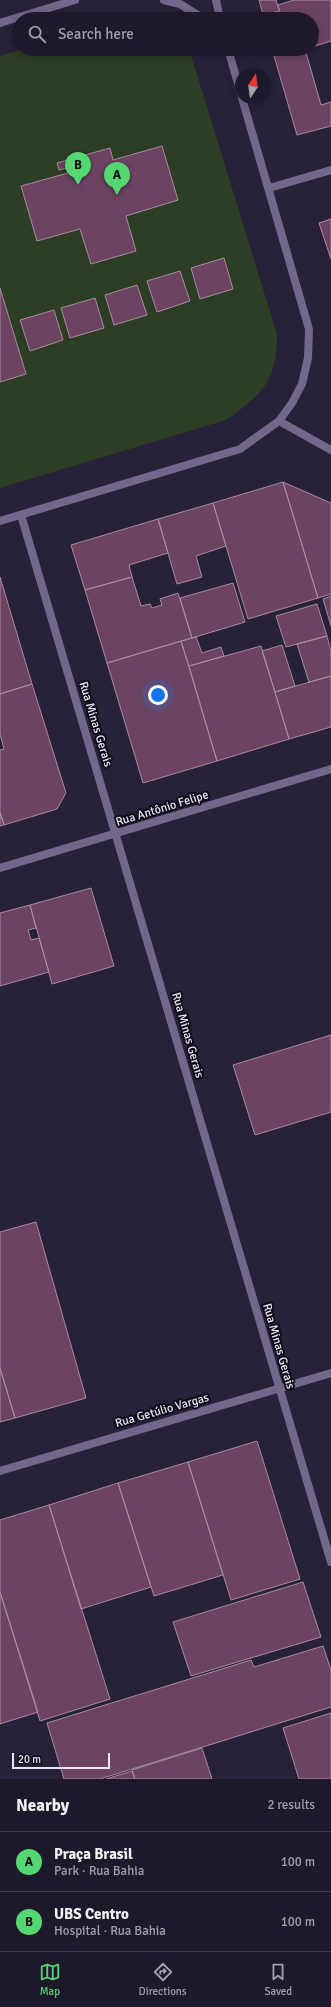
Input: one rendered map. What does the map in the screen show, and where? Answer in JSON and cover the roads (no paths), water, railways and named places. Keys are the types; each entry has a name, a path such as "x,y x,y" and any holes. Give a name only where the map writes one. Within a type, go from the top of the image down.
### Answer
{"street":[{"path":"36,12 75,0"},
{"path":"164,0 180,4 193,12"},
{"path":"216,0 219,12"},
{"path":"0,23 12,19"},
{"path":"230,56 235,73"},
{"path":"0,521 240,449 279,421 292,403 302,384 308,358 309,329 244,104"},
{"path":"268,188 331,170"},
{"path":"279,421 331,450"},
{"name":"Rua Minas Gerais","path":"21,515 331,1562"},
{"name":"Rua Antônio Felipe","path":"0,868 331,769"},
{"name":"Rua Getúlio Vargas","path":"0,1471 331,1373"}],"place":[{"name":"UBS Centro","path":"78,185"},
{"name":"Praça Brasil","path":"117,195"}]}
